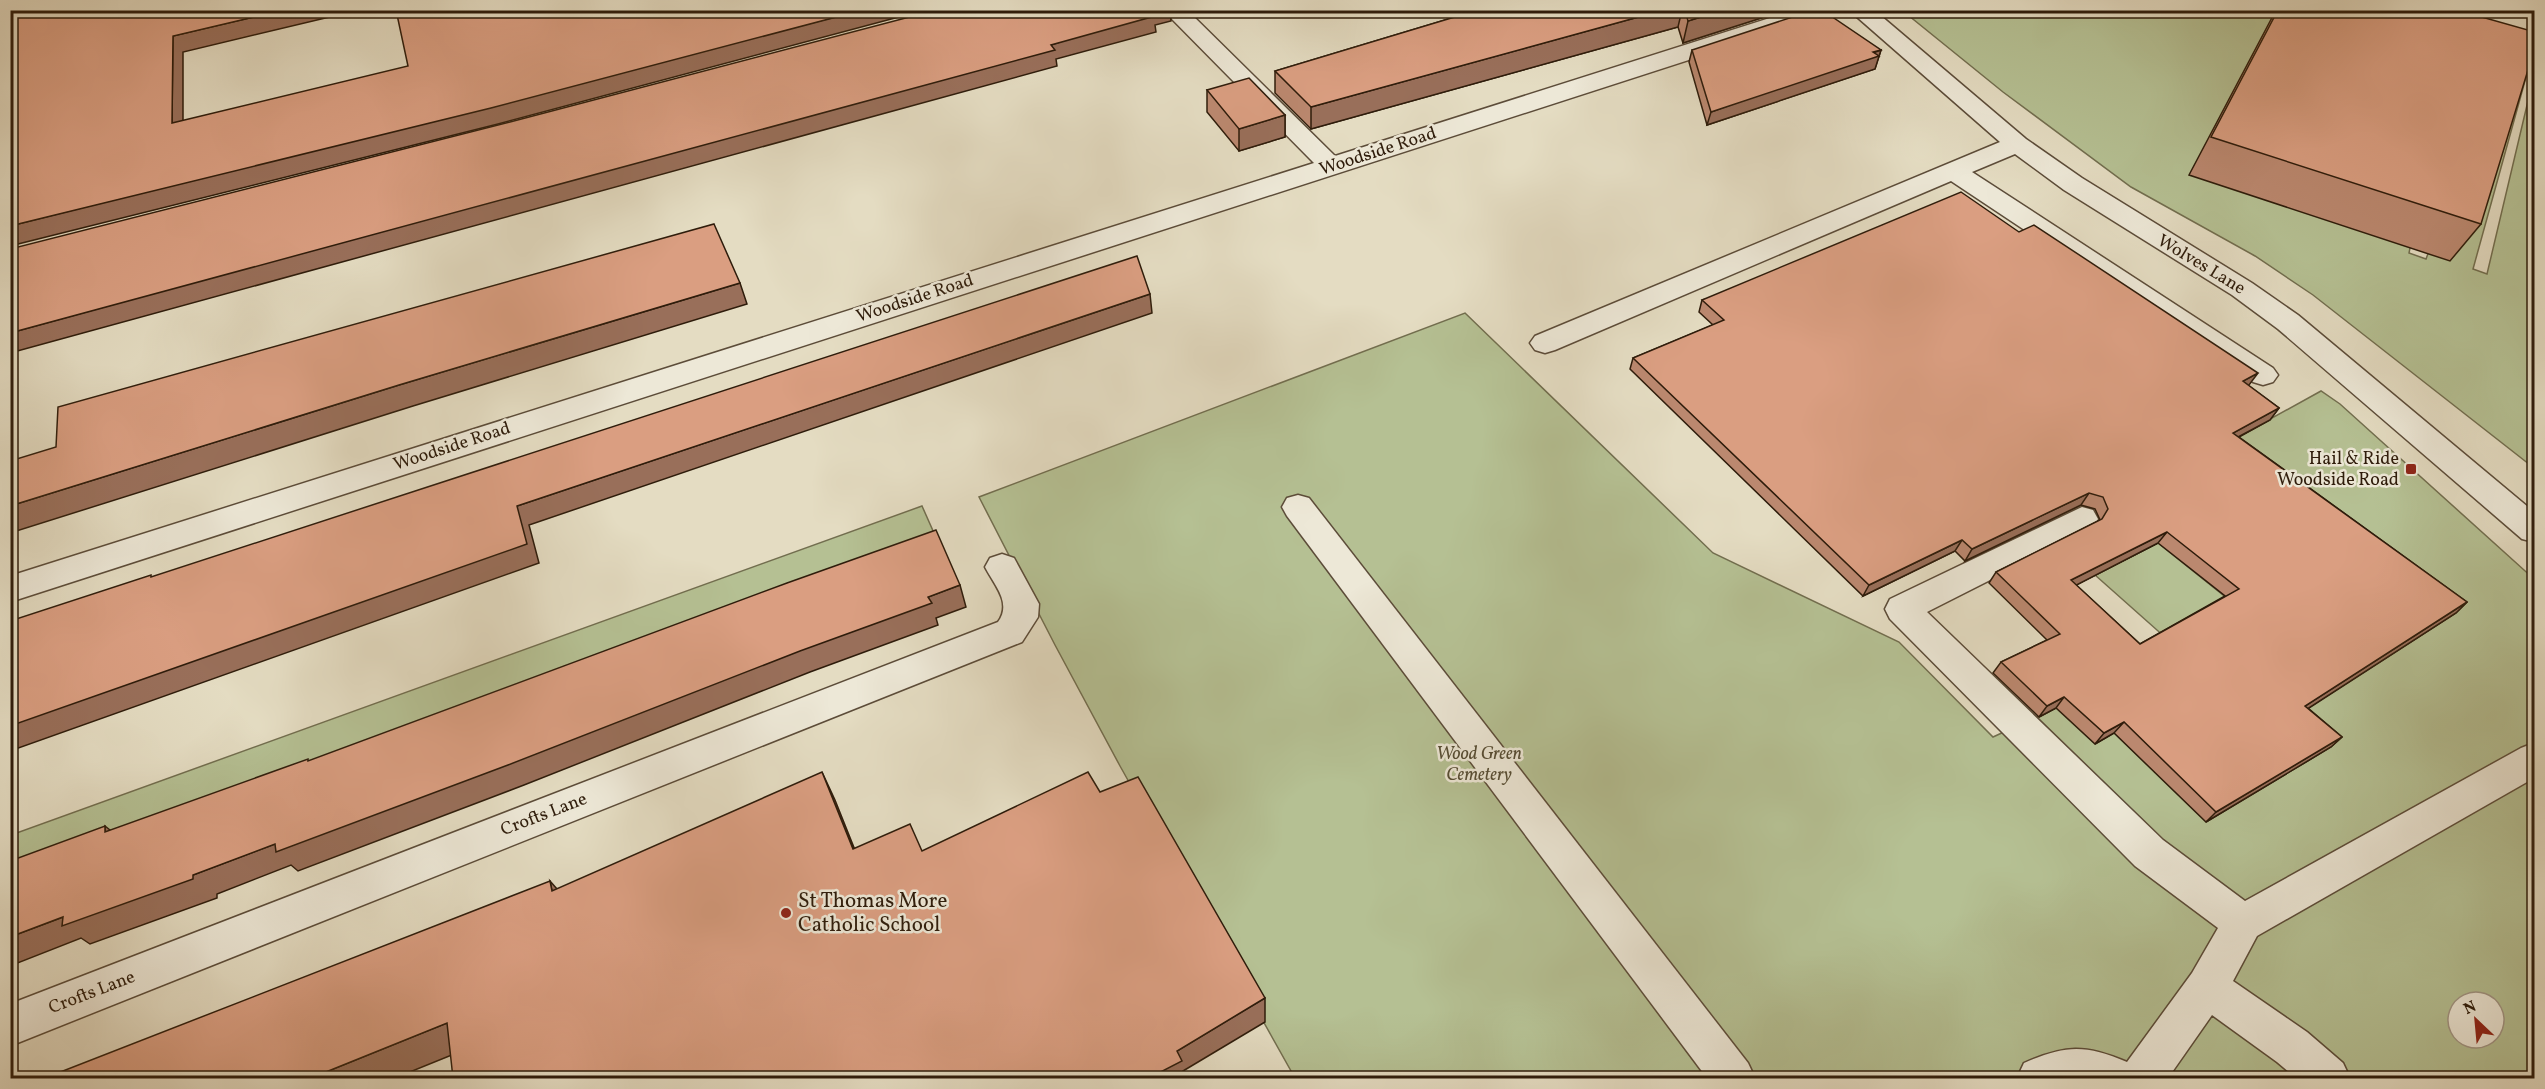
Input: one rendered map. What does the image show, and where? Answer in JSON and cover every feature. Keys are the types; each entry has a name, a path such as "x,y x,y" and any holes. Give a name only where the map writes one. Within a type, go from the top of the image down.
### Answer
{"street":[{"path":"1174,10 1332,167"},
{"name":"Woodside Road","path":"10,589 1820,10"},
{"name":"Wolves Lane","path":"1860,10 2017,144 2073,184 2242,289 2288,322 2535,530"},
{"path":"1545,343 2017,144"},
{"path":"1953,171 2263,375"},
{"path":"1298,507 1733,1078"},
{"path":"2082,519 1902,609 2149,853 2243,923"},
{"name":"Crofts Lane","path":"10,1025 1010,632 1021,617 1022,604 1002,567"},
{"path":"2142,1078 2207,987 2243,923 2535,759"},
{"path":"2207,987 2292,1047 2328,1078"},
{"path":"2039,1078 2051,1072 2076,1068 2105,1074 2112,1078"}],"green space":[{"path":"1903,11 2276,11 2410,248 2409,253 2426,259 2500,62 2528,70 2473,269 2487,274 2532,84 2534,84 2534,468 2313,295 2255,256 2131,187 2003,92"},
{"name":"Wood Green Cemetery","path":"1465,313 1713,553 1899,642 1993,737 2056,708 2211,678 2095,575 2158,543 2339,688 2225,444 2321,391 2340,404 2534,579 2534,1078 1295,1078 1120,766 979,497"},
{"path":"922,506 946,560 11,908 11,835"}],"building":[{"path":"17,10 284,10 173,36 172,123 408,66 396,10 863,10 491,108 10,226 10,12"},
{"path":"936,10 1151,10 1155,16 1051,45 1055,50 10,333 10,249 510,122"},
{"path":"1478,10 1664,10 1311,107 1275,71"},
{"path":"1685,10 1723,10 1688,21"},
{"path":"1814,10 1822,10 1881,50 1873,52 1879,56 1711,112 1692,50"},
{"path":"2278,10 2457,10 2535,32 2535,47 2481,224 2211,137"},
{"path":"1249,78 1285,115 1239,129 1207,90"},
{"path":"1961,192 2019,232 2034,225 2258,373 2243,381 2279,408 2233,433 2467,602 2305,706 2342,737 2216,812 2124,722 2104,733 2064,697 2047,706 2001,662 2060,634 1996,572 2102,519 2108,509 2103,497 2089,493 1972,549 1962,540 1869,585 1633,358 1724,320 1702,300","holes":["2167,532 2239,589 2140,644 2071,580"]},
{"path":"714,224 740,283 399,385 10,506 10,461 56,447 58,407"},
{"path":"1137,256 1150,294 517,506 527,544 10,726 10,621"},
{"path":"936,530 960,585 928,597 932,603 800,651 508,765 276,852 275,844 193,875 193,879 62,926 63,917 10,937 10,861 105,826 105,832 308,759 308,761"},
{"name":"St Thomas More Catholic School","path":"822,772 853,849 910,824 922,851 1088,772 1100,792 1138,777 1265,998 1177,1051 1182,1061 1149,1078 453,1078 447,1023 311,1078 45,1078 550,881 552,891"}],"place":[{"name":"Hail & Ride Woodside Road","path":"2411,469"},
{"name":"St Thomas More Catholic School","path":"786,913"}]}
